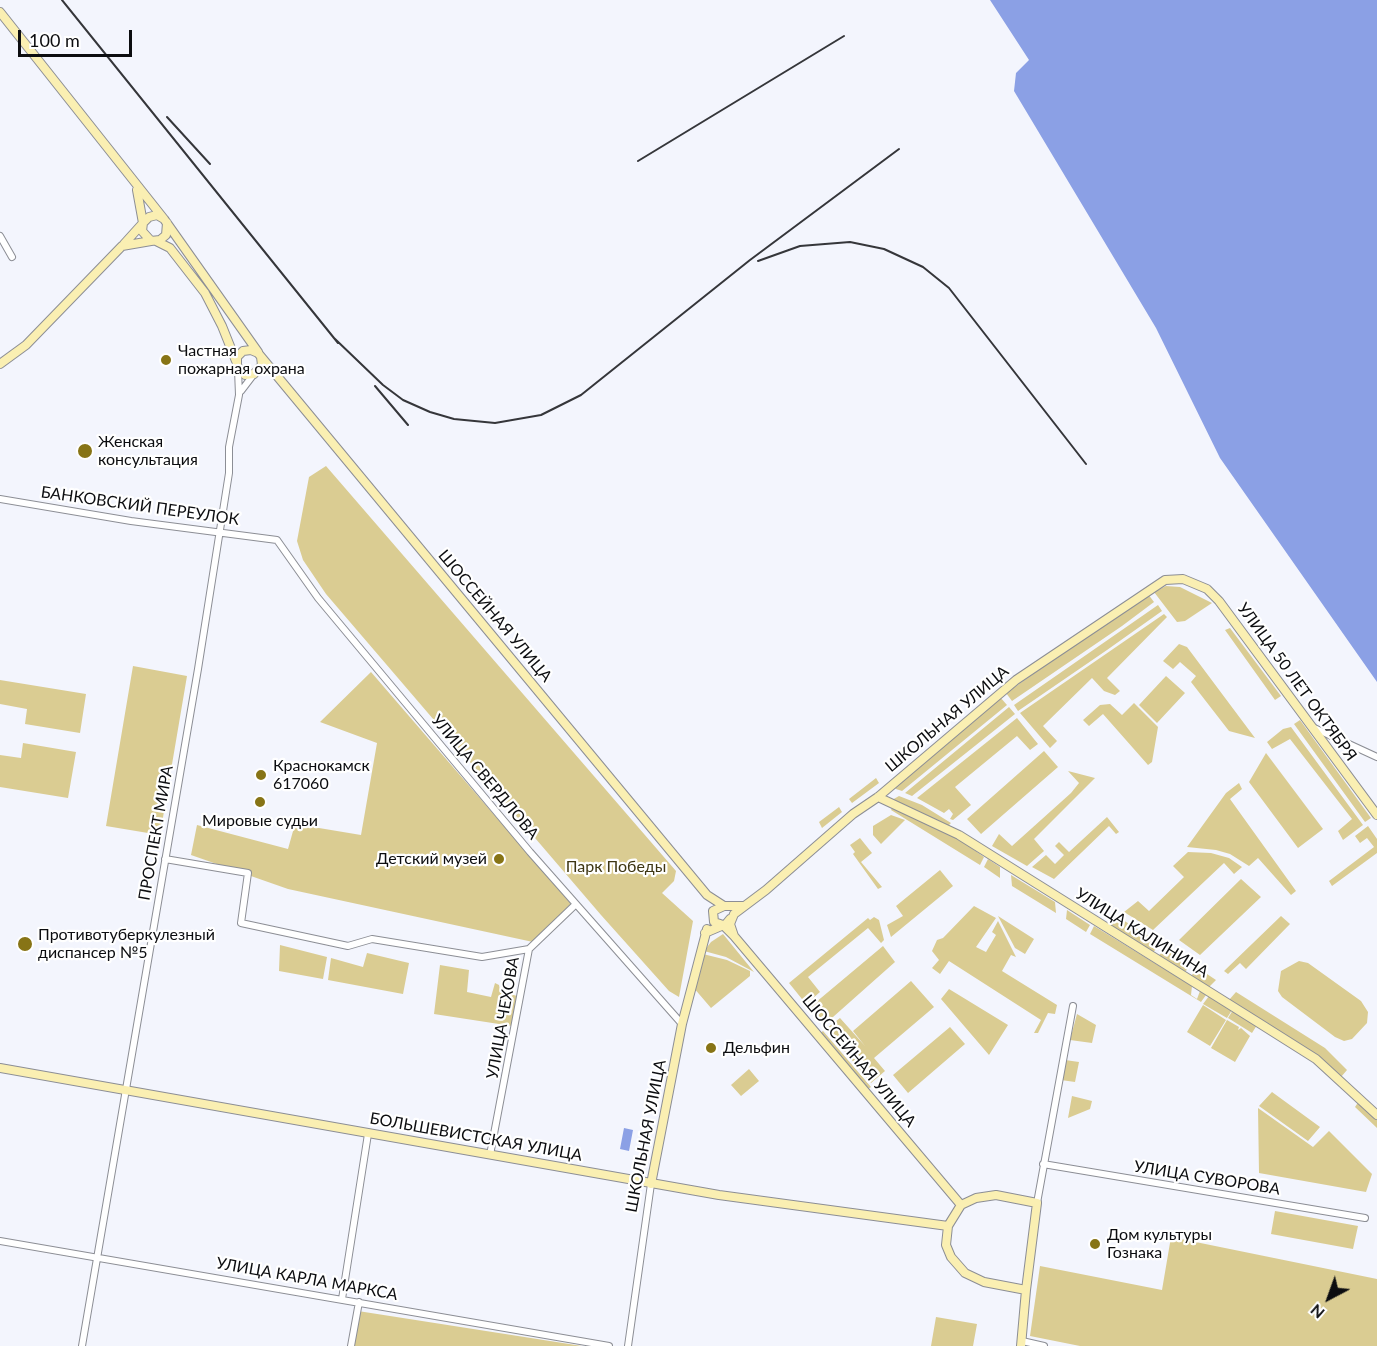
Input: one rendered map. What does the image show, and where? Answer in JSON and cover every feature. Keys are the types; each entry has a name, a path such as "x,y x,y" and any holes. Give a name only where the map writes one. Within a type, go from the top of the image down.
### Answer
{"street":[{"name":"ШОССЕЙНАЯ УЛИЦА","path":"0,12 165,221 276,377 706,895"},
{"name":"ШОССЕЙНАЯ УЛИЦА","path":"132,178 141,201 143,223"},
{"path":"0,364 26,345 143,223 153,215 165,221 166,235 153,241 122,246"},
{"path":"143,223 142,231 153,241 170,248 205,294 219,319 237,365 245,375 267,373 276,377"},
{"path":"0,236 12,257"},
{"path":"237,365 243,351 251,350 260,355 262,365 254,374"},
{"name":"ПРОСПЕКТ МИРА","path":"82,1346 229,473 229,447 239,395 237,365"},
{"name":"ПРОСПЕКТ МИРА","path":"239,395 245,383 254,374"},
{"name":"БАНКОВСКИЙ ПЕРЕУЛОК","path":"0,499 277,540"},
{"name":"УЛИЦА СВЕРДЛОВА","path":"277,540 318,598 576,904 682,1024"},
{"name":"УЛИЦА 50 ЛЕТ ОКТЯБРЯ","path":"1183,579 1207,589 1219,601 1377,815"},
{"name":"ШКОЛЬНАЯ УЛИЦА","path":"727,922 744,906 766,891 852,814 878,797 1016,680 1149,588 1165,580 1183,579"},
{"path":"1311,727 1377,757"},
{"name":"УЛИЦА КАЛИНИНА","path":"878,797 959,835 1260,1023 1316,1059 1377,1115"},
{"path":"165,859 248,873 241,923 348,946 372,939 482,957 529,949"},
{"path":"705,933 727,922 731,913 706,895"},
{"path":"706,895 714,922 727,922"},
{"name":"УЛИЦА ЧЕХОВА","path":"490,1155 529,949 576,904"},
{"path":"712,916 715,908 744,906"},
{"name":"ШКОЛЬНАЯ УЛИЦА","path":"628,1346 651,1184 682,1024 705,933 712,916"},
{"name":"ШОССЕЙНАЯ УЛИЦА","path":"727,922 734,936 961,1205"},
{"path":"1044,1346 1021,1344 1043,1164 1073,1006"},
{"name":"БОЛЬШЕВИСТСКАЯ УЛИЦА","path":"0,1068 651,1184 948,1226"},
{"path":"342,1299 368,1134"},
{"name":"УЛИЦА СУВОРОВА","path":"1043,1164 1365,1218"},
{"path":"1026,1290 984,1282 965,1273 951,1257 946,1245 948,1226 961,1205 976,1198 996,1195 1038,1203"},
{"name":"УЛИЦА КАРЛА МАРКСА","path":"0,1242 609,1346"},
{"path":"351,1346 359,1302"}],"green space":[{"name":"Парк Победы","path":"326,466 676,871 674,881 662,893 693,921 679,997 669,991 601,915 326,594 303,560 297,541 309,477"},
{"path":"1166,586 1180,587 1212,603 1185,621 1177,622 1154,592"},
{"path":"1148,594 1154,602 1122,626 1012,701 1006,693"},
{"path":"1158,605 1162,611 1018,711 1014,705"},
{"path":"1164,614 1167,617 1107,678 1120,691 1115,695 1104,691 1092,678 1043,726 1057,741 1050,748 1020,713"},
{"path":"1230,628 1281,696 1275,700 1225,630"},
{"path":"1179,644 1187,647 1255,738 1229,731 1191,682 1196,676 1180,662 1173,669 1163,661"},
{"path":"133,666 187,676 160,835 106,826"},
{"path":"371,672 572,905 533,942 288,889 191,855 197,825 288,849 295,824 361,835 377,743 320,722"},
{"path":"1166,676 1185,693 1157,723 1139,705"},
{"path":"0,680 86,694 80,733 25,724 27,709 0,704"},
{"path":"1000,697 1007,705 902,791 894,787"},
{"path":"1134,703 1158,727 1152,762 1148,765 1103,714 1089,726 1083,720 1100,705 1110,704 1122,715"},
{"path":"1009,707 1015,714 912,796 905,793"},
{"path":"1017,718 1038,744 1030,750 1017,736 955,787 971,805 953,820 950,819 953,814 949,809 944,813 917,798"},
{"path":"1300,720 1371,818 1365,822 1294,724"},
{"path":"1291,727 1363,825 1343,840 1338,831 1352,819 1290,739 1272,749 1267,742 1283,729"},
{"path":"23,743 76,752 68,798 0,787 0,755 21,758"},
{"path":"1044,751 1058,767 981,834 967,819"},
{"path":"1266,753 1323,829 1298,848 1249,782"},
{"path":"1068,771 1095,778 1034,839 1044,851 1027,866 992,846 999,834 1012,846 1071,793 1079,783"},
{"path":"876,778 879,783 852,803 849,799"},
{"path":"1239,783 1242,789 1230,799 1296,891 1291,895 1258,858 1249,866 1230,854 1187,847 1226,793"},
{"path":"899,796 922,805 951,823 948,826 892,800"},
{"path":"839,807 842,812 822,828 819,822"},
{"path":"892,808 940,828 963,842 984,857 980,865 891,810"},
{"path":"891,815 905,820 881,844 873,835 873,826"},
{"path":"1107,817 1119,832 1116,834 1109,826 1054,879 1032,867 1046,855 1055,864 1064,855 1055,846 1059,842 1069,852"},
{"path":"1368,826 1377,839 1377,853 1332,886 1329,881 1374,847 1367,838 1360,843 1355,836"},
{"path":"860,838 872,853 861,862 882,887 878,889 853,854 855,852 850,845"},
{"path":"1188,852 1211,853 1229,858 1242,867 1234,874 1224,863 1153,930 1124,912 1138,901 1149,911 1184,877 1173,866"},
{"path":"988,859 1000,867 1000,878 984,867"},
{"path":"940,870 953,886 891,937 887,925 903,916 896,906"},
{"path":"1011,875 1055,902 1056,913 1012,886"},
{"path":"1241,879 1261,897 1200,955 1179,940"},
{"path":"974,906 996,918 976,947 986,952 996,935 992,932 998,921 1016,957 1011,955 1002,971 1057,1005 1055,1014 1048,1013 1038,1033 1034,1033 1041,1020 949,961 940,974 932,968 939,960 932,951 937,940 943,938"},
{"path":"1067,910 1090,925 1086,932 1066,919"},
{"path":"998,916 1034,939 1025,954 1015,948"},
{"path":"1281,916 1290,924 1246,969 1240,963 1228,974 1224,971"},
{"path":"874,917 879,920 884,940 881,943 868,928 808,977 820,992 806,1004 789,983 868,918 870,920"},
{"path":"1118,917 1162,944 1153,952 1109,925"},
{"path":"1094,926 1192,986 1191,995 1197,999 1200,991 1206,995 1201,1002 1090,934"},
{"path":"723,934 754,972 726,957 704,951 711,942"},
{"path":"280,945 327,957 323,979 279,971"},
{"path":"883,946 895,962 824,1025 809,1008"},
{"path":"1167,948 1192,964 1185,972 1158,956"},
{"path":"367,953 409,963 403,994 328,980 331,958 363,967"},
{"path":"703,954 727,960 750,971 750,976 711,1008 693,987"},
{"path":"1299,961 1308,963 1361,1001 1368,1012 1367,1023 1352,1039 1344,1041 1335,1037 1282,997 1278,991 1281,971"},
{"path":"440,965 469,970 467,992 491,997 495,983 499,985 500,991 517,996 512,1026 434,1014"},
{"path":"1198,968 1216,980 1209,987 1191,976"},
{"path":"911,981 934,1007 874,1058 885,1071 871,1083 826,1029 840,1018 865,1046 853,1031"},
{"path":"949,989 1008,1025 989,1055 941,999"},
{"path":"1236,992 1325,1048 1347,1070 1341,1077 1229,1000"},
{"path":"1209,996 1232,1010 1227,1018 1203,1004"},
{"path":"1203,1005 1226,1020 1210,1046 1187,1032"},
{"path":"1233,1010 1257,1025 1252,1033 1228,1018"},
{"path":"1077,1014 1096,1025 1092,1043 1070,1040"},
{"path":"1227,1020 1239,1027 1238,1030 1241,1028 1250,1036 1235,1062 1211,1048"},
{"path":"950,1027 965,1044 908,1093 893,1075"},
{"path":"823,1031 871,1087 867,1090 819,1034"},
{"path":"1065,1060 1079,1062 1075,1082 1061,1080"},
{"path":"749,1069 759,1081 741,1096 731,1085"},
{"path":"1272,1092 1320,1127 1308,1141 1259,1106"},
{"path":"1072,1096 1092,1101 1090,1109 1068,1118"},
{"path":"1359,1101 1377,1119 1377,1128 1355,1107"},
{"path":"1258,1108 1313,1147 1329,1131 1372,1174 1366,1192 1259,1173"},
{"path":"1275,1211 1358,1226 1353,1249 1271,1234"},
{"path":"1171,1237 1377,1279 1377,1346 1080,1346 1030,1336 1040,1266 1162,1290"},
{"path":"358,1311 582,1346 352,1346"},
{"path":"936,1317 977,1324 973,1346 931,1346"}],"water":[{"path":"990,0 1377,0 1377,682 1220,458 1156,328 1014,91 1016,73 1029,60"},
{"path":"624,1128 633,1130 629,1151 620,1149"}],"railway":[{"path":"62,0 338,343"},
{"path":"638,161 844,36"},
{"path":"167,117 210,164"},
{"path":"334,338 383,385 403,400 430,412 454,419 495,423 541,415 581,395 750,260 899,149"},
{"path":"758,261 800,246 850,242 884,249 923,267 949,288 1086,464"},
{"path":"375,386 408,425"}],"place":[{"name":"Частная пожарная охрана","path":"166,360"},
{"name":"Женская консультация","path":"85,451"},
{"name":"Краснокамск 617060","path":"261,775"},
{"name":"Мировые судьи","path":"260,802"},
{"name":"Детский музей","path":"499,859"},
{"name":"Противотуберкулезный диспансер №5","path":"25,944"},
{"name":"Дельфин","path":"711,1048"},
{"name":"Дом культуры Гознака","path":"1095,1244"}]}
